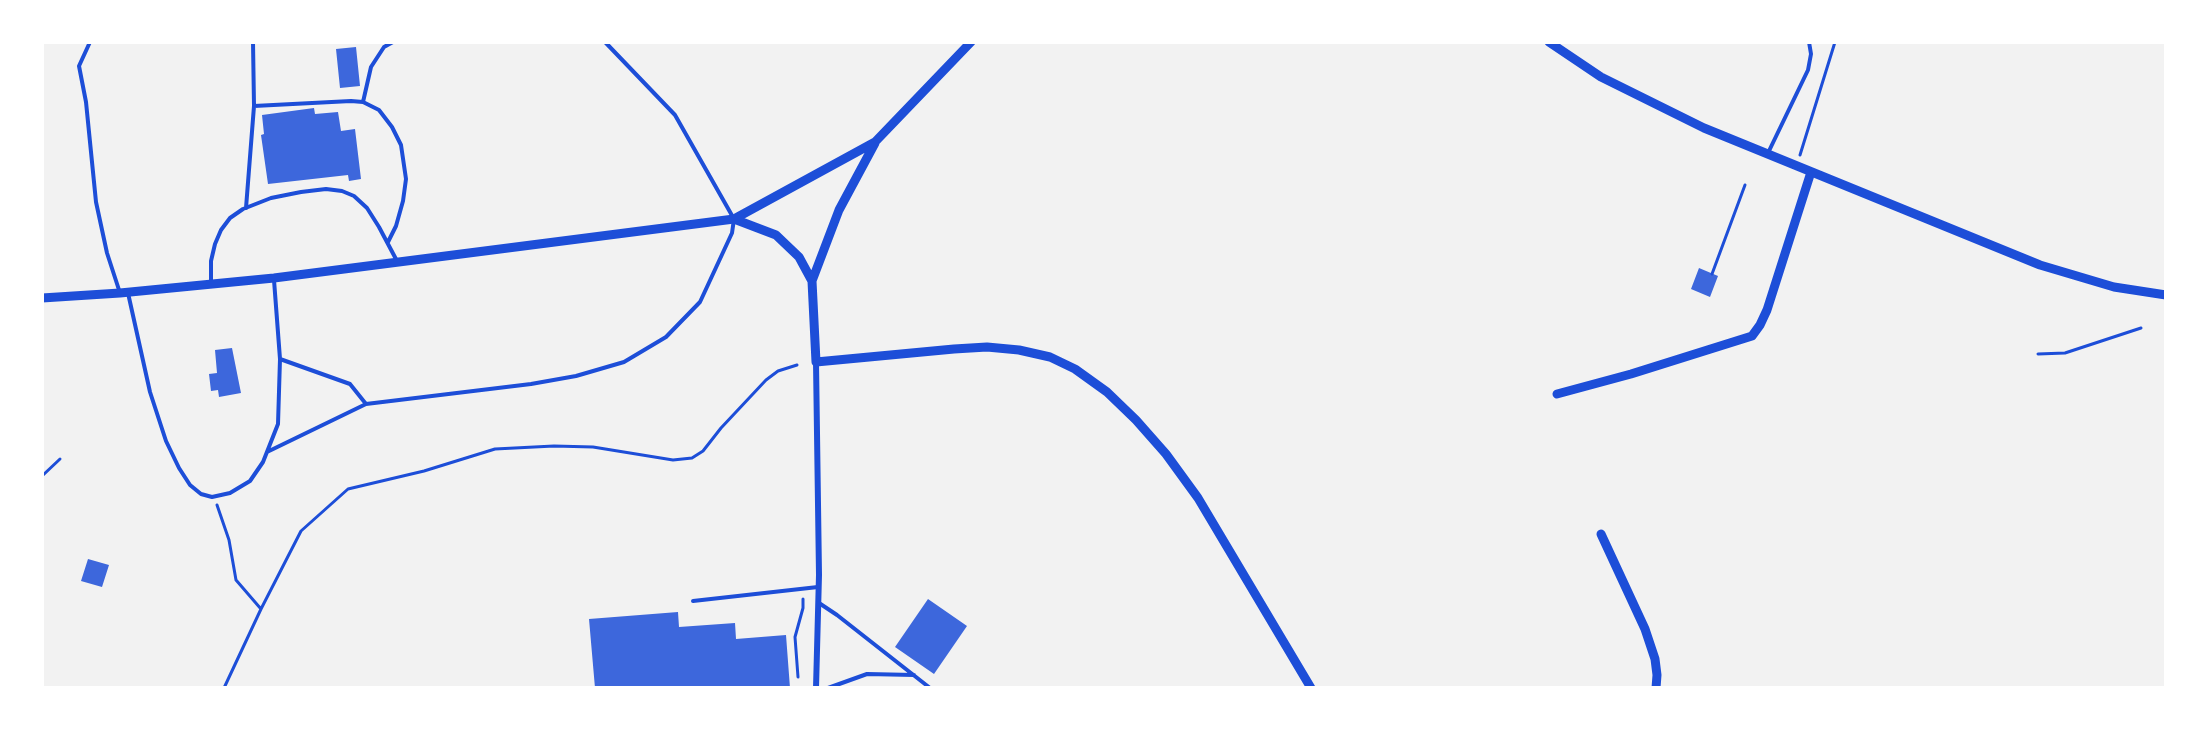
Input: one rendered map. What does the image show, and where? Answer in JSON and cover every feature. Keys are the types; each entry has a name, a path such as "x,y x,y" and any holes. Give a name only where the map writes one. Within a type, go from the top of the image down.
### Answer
{"street":[{"path":"816,688 819,587 816,362 812,280 839,210 875,142 971,42"},
{"path":"1549,42 1601,77 1637,96 1704,128 1767,154 2040,265 2114,287 2166,295"},
{"path":"42,298 124,293 274,278 734,219 875,142"},
{"path":"1557,394 1631,374 1752,336 1767,310 1811,172"},
{"path":"734,219 785,242 799,257 812,280"},
{"path":"816,362 987,347 1019,350 1050,357 1075,369 1107,392 1166,454 1197,498 1311,688"},
{"path":"1600,534 1645,629 1655,659 1656,688"}],"lane":[{"path":"90,42 79,66 86,102 96,202 107,253 124,293 150,392 166,441 179,468 190,484 201,494 212,497 242,488 263,462 278,424 280,359 274,278"},
{"path":"246,208 254,106 253,42"},
{"path":"363,102 371,67 384,48 393,42"},
{"path":"267,452 366,404 531,384 576,376 624,362 666,337 700,302 732,233 734,219 675,115 605,42"},
{"path":"1767,154 1808,70 1811,54 1809,42"},
{"path":"254,106 351,100 363,102 379,110 392,127 401,145 406,179 396,226 388,242"},
{"path":"211,284 211,261 221,230 230,218 246,208 272,198 326,189 342,191 354,196 367,208 388,242 397,262"},
{"path":"280,359 350,384 366,404"},
{"path":"693,601 819,587"},
{"path":"819,603 930,688"},
{"path":"828,688 867,674 914,675"}],"path":[{"path":"1797,166 1835,42"},
{"path":"1712,273 1745,185"},
{"path":"2038,354 2065,353 2141,328"},
{"path":"224,688 301,531 348,489 424,471 495,448 593,447 673,460 692,458 703,451 721,428 766,380 778,371 797,365"},
{"path":"42,476 60,459"},
{"path":"212,497 229,540 236,580 261,609"},
{"path":"798,677 795,636 803,608 802,589"}],"building":[{"path":"356,47 360,86 340,88 336,49"},
{"path":"314,108 315,114 338,112 341,131 355,129 361,179 349,181 348,175 268,184 261,135 264,134 262,115"},
{"path":"1699,268 1718,276 1710,297 1691,289"},
{"path":"232,348 241,393 219,397 218,390 211,391 209,374 217,373 215,350"},
{"path":"88,559 109,565 102,587 81,581"},
{"path":"928,599 967,626 934,674 895,647"},
{"path":"678,612 679,627 735,623 736,639 786,635 790,688 595,688 589,619"}]}
